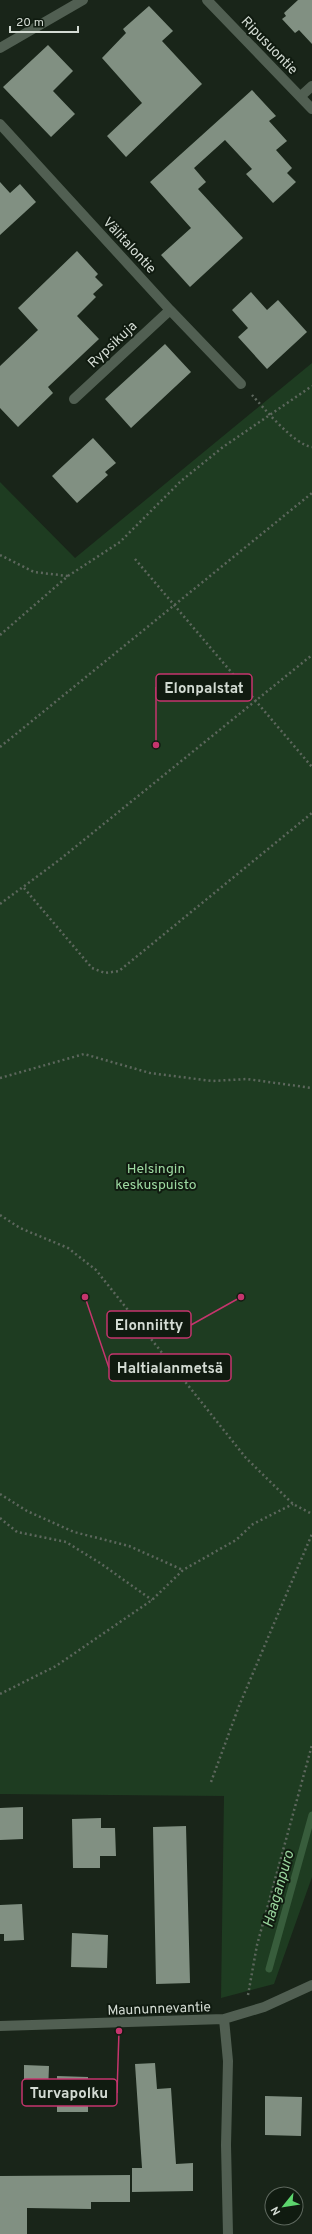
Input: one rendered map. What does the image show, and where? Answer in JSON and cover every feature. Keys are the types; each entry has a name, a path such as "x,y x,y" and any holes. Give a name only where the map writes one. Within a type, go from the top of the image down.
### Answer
{"street":[{"path":"0,48 83,0"},
{"name":"Ripusuontie","path":"207,0 312,109"},
{"path":"300,96 312,86"},
{"name":"Välitalontie","path":"0,124 170,310 241,384"},
{"name":"Rypsikuja","path":"74,399 170,310"},
{"name":"Maununnevantie","path":"0,2026 224,2019 264,2007 312,1985"},
{"path":"224,2019 228,2061 226,2145 228,2234"}],"path":[{"path":"241,384 270,414 306,447 312,447"},
{"path":"0,635 68,576 120,542 181,481 270,414 312,386"},
{"path":"0,747 312,493"},
{"path":"0,555 34,572 68,576"},
{"path":"135,559 255,702 312,767"},
{"path":"0,904 24,888 312,655"},
{"path":"24,888 92,968 105,973 119,971 312,813"},
{"path":"0,1078 84,1054 150,1073 212,1081 247,1079 312,1088"},
{"path":"0,1215 20,1228 68,1248 96,1270 246,1458 293,1504 312,1514"},
{"path":"0,1494 27,1511 74,1532 129,1546 183,1570"},
{"path":"0,1694 56,1666 152,1600 183,1570 236,1540 253,1524 293,1504"},
{"path":"0,1518 17,1532 66,1542 100,1563 152,1600"},
{"path":"211,1782 239,1706 312,1534"},
{"path":"247,2011 249,1985 257,1945 312,1745"}],"green space":[{"name":"Helsingin keskuspuisto","path":"312,363 312,1877 274,1984 221,1998 224,1796 0,1794 0,482 75,558"}],"building":[{"path":"298,0 312,0 312,44 299,30 295,33 282,19 286,16 284,13"},
{"path":"149,6 173,31 162,41 202,84 126,157 107,136 142,103 102,58 126,33 123,29"},
{"path":"48,45 73,71 53,91 75,114 51,137 3,87"},
{"path":"252,90 276,116 269,121 287,141 276,150 292,168 287,173 296,182 273,203 246,174 252,169 225,140 194,168 206,182 198,189 243,238 190,287 161,255 191,228 150,182"},
{"path":"0,182 10,193 20,184 36,202 0,235"},
{"path":"77,251 98,274 95,277 103,285 93,294 96,297 77,316 99,339 48,387 53,393 18,427 0,408 0,366 38,330 18,308"},
{"path":"251,292 267,310 278,300 307,332 267,369 238,337 248,328 232,310"},
{"path":"165,344 191,372 131,428 105,399"},
{"path":"93,438 116,463 105,472 108,475 77,503 52,476"},
{"path":"23,1807 23,1839 0,1840 0,1808"},
{"path":"101,1818 101,1828 115,1828 116,1856 100,1856 100,1868 73,1868 72,1819"},
{"path":"186,1826 190,1983 156,1984 153,1827"},
{"path":"22,1904 24,1940 4,1941 4,1934 0,1934 0,1905"},
{"path":"72,1933 108,1935 107,1968 71,1967"},
{"path":"155,2063 157,2089 171,2088 176,2164 193,2163 193,2191 132,2192 132,2168 142,2168 135,2064"},
{"path":"24,2065 49,2066 48,2093 24,2092"},
{"path":"57,2076 88,2077 88,2112 57,2112"},
{"path":"265,2096 302,2097 301,2136 265,2135"},
{"path":"130,2175 130,2202 91,2202 91,2209 27,2208 27,2234 0,2234 0,2176"}],"waterway":[{"name":"Haaganpuro","path":"269,1969 312,1815"}],"place":[{"name":"Elonpalstat","path":"156,745"},
{"name":"Haltialanmetsä","path":"85,1297"},
{"name":"Elonniitty","path":"241,1297"},
{"name":"Turvapolku","path":"119,2031"}]}
